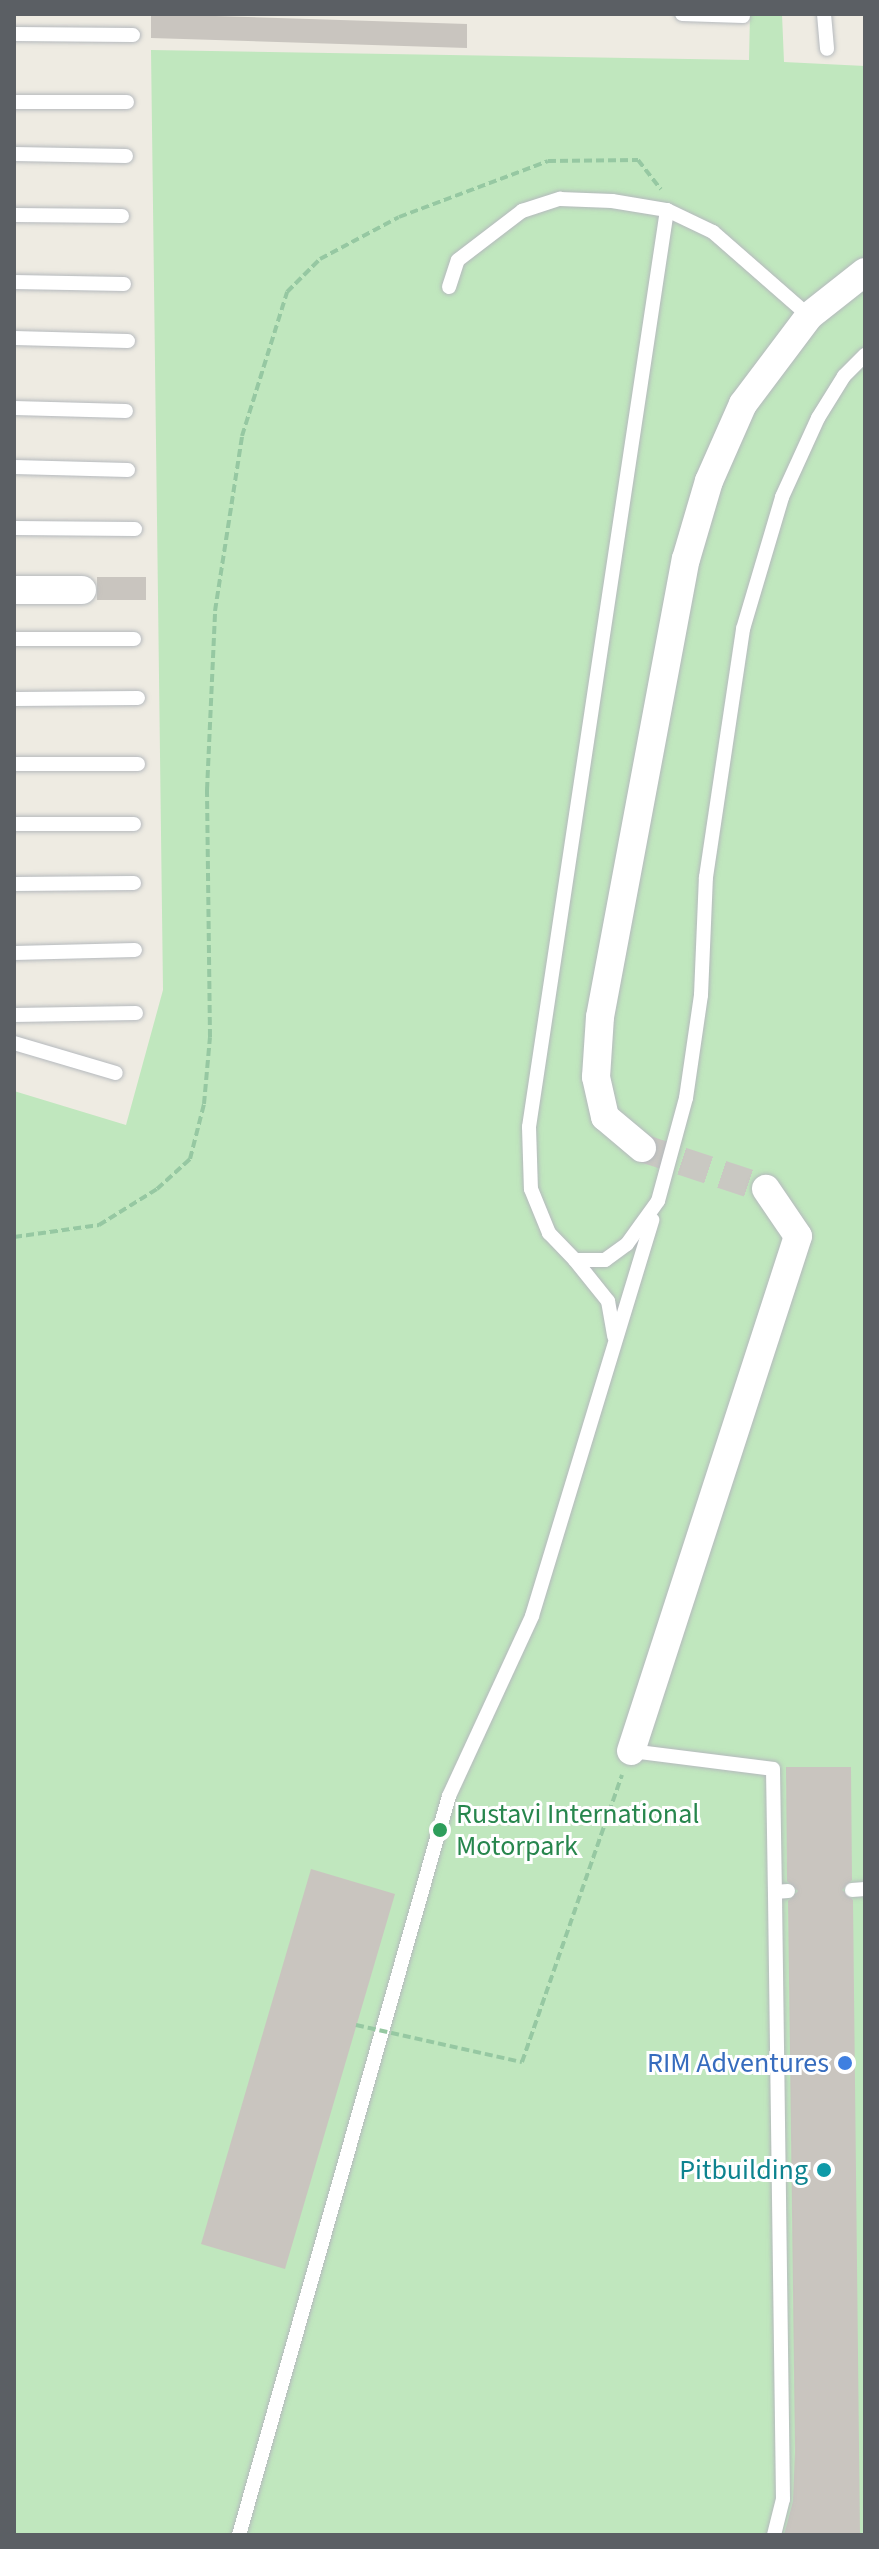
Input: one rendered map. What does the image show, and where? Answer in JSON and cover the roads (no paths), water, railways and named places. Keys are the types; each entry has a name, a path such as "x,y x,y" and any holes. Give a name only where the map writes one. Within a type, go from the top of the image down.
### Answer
{"street":[{"path":"642,1148 605,1117 596,1077 621,887 672,621 709,481 743,404 809,316 865,272"},
{"path":"14,590 82,590"},
{"path":"631,1751 798,1236 766,1189"}],"lane":[{"path":"682,14 743,16"},
{"path":"824,14 827,49"},
{"path":"14,34 133,35"},
{"path":"14,102 127,102"},
{"path":"14,154 126,156"},
{"path":"449,287 458,260 522,211 560,199 667,210 713,232 809,316"},
{"path":"614,1339 608,1301 549,1233 531,1189 529,1127 667,210"},
{"path":"14,215 122,216"},
{"path":"14,282 124,284"},
{"path":"14,338 128,341"},
{"path":"239,2535 449,1796 532,1616 658,1201 686,1098 701,995 706,877 743,629 782,497 818,418 844,376 865,355"},
{"path":"14,408 126,411"},
{"path":"14,467 128,470"},
{"path":"14,528 135,529"},
{"path":"14,639 134,639"},
{"path":"14,699 138,698"},
{"path":"14,764 138,764"},
{"path":"14,824 134,824"},
{"path":"14,884 134,883"},
{"path":"14,953 135,950"},
{"path":"14,1015 136,1013"},
{"path":"14,1043 116,1073"},
{"path":"575,1260 605,1260 627,1244 658,1201"},
{"path":"631,1751 773,1769 781,1891 774,2535"}],"tunnel":[{"path":"642,1148 766,1189"}],"place":[{"name":"Rustavi International Motorpark","path":"440,1830"},
{"name":"RIM Adventures","path":"845,2063"},
{"name":"Pitbuilding","path":"824,2170"}]}
